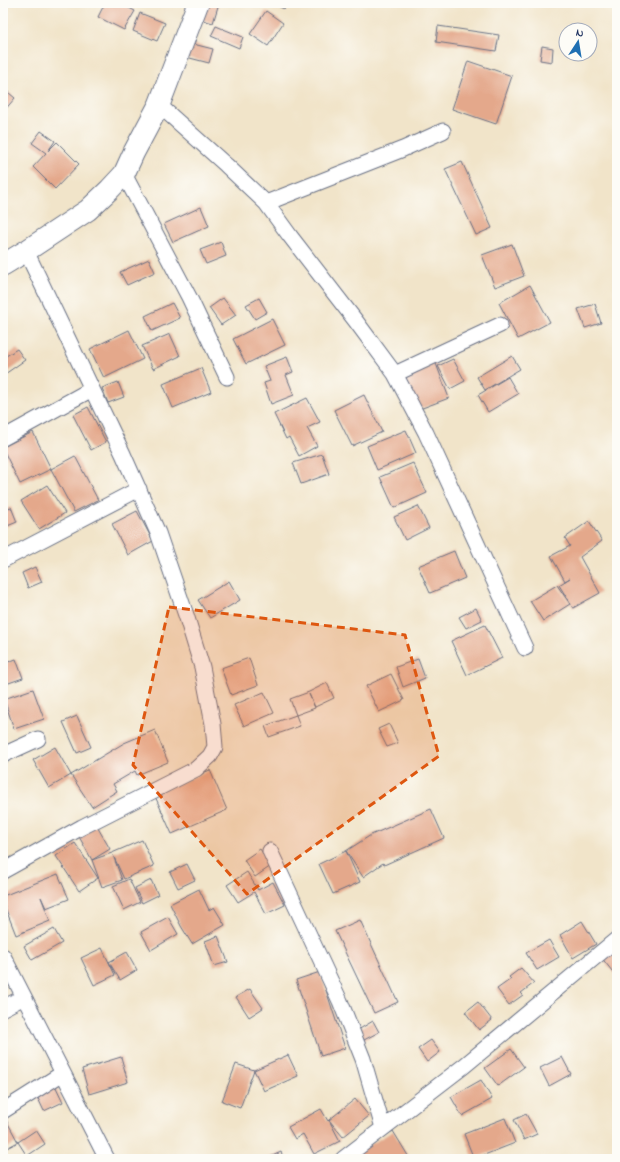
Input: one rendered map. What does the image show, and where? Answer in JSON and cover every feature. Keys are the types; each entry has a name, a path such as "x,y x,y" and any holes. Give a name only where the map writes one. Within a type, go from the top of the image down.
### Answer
{"street":[{"path":"3,265 88,210 124,174 159,106 198,3"},
{"path":"159,106 226,165 266,203 395,374 426,433 525,648"},
{"path":"266,203 403,149 443,131"},
{"path":"124,174 190,297 227,377"},
{"path":"3,871 82,827 196,769 210,756 215,747 212,717 202,667 158,533 139,489 26,251"},
{"path":"395,374 500,325"},
{"path":"3,438 92,390"},
{"path":"3,560 139,489"},
{"path":"3,755 38,739"},
{"path":"270,852 340,1001 363,1059 383,1128"},
{"path":"343,1159 464,1066 617,939"},
{"path":"3,956 107,1159"},
{"path":"3,1008 24,997"},
{"path":"3,1111 63,1073"}],"highlighted area":[{"path":"169,607 405,635 439,756 247,894 133,765"}],"building":[{"path":"105,3 119,3 135,11 124,30 98,17"},
{"path":"204,3 219,3 213,23 199,19"},
{"path":"271,3 287,3 284,9"},
{"path":"266,11 283,23 268,46 250,34"},
{"path":"140,13 165,23 157,41 133,31"},
{"path":"216,26 243,37 239,48 211,36"},
{"path":"438,26 499,35 496,51 436,42"},
{"path":"189,43 213,49 209,63 186,57"},
{"path":"542,46 553,48 552,62 540,60"},
{"path":"468,61 512,76 496,124 452,109"},
{"path":"3,88 15,98 3,112"},
{"path":"41,131 55,141 48,151 57,142 79,164 55,189 33,167 46,153 32,143"},
{"path":"462,162 492,228 476,235 445,169"},
{"path":"201,207 209,226 173,242 164,224"},
{"path":"221,242 226,256 206,264 200,250"},
{"path":"512,244 524,276 495,287 482,255"},
{"path":"149,259 155,272 127,285 120,272"},
{"path":"530,285 550,322 518,339 499,303"},
{"path":"223,298 236,315 221,325 209,308"},
{"path":"259,298 267,312 255,319 246,305"},
{"path":"172,303 180,318 152,331 145,316"},
{"path":"595,304 601,323 585,328 578,309"},
{"path":"272,319 285,345 246,364 233,339"},
{"path":"129,330 143,359 104,378 90,349"},
{"path":"170,334 180,356 153,369 142,346"},
{"path":"17,349 25,360 5,374 3,371 3,358"},
{"path":"512,356 520,369 485,390 477,377"},
{"path":"287,357 293,372 286,375 294,395 271,404 264,383 270,381 264,366"},
{"path":"453,359 465,381 450,389 438,366"},
{"path":"435,361 449,398 417,410 402,374"},
{"path":"201,368 211,392 173,408 163,384"},
{"path":"508,377 518,394 488,412 478,395"},
{"path":"118,382 124,397 108,403 102,388"},
{"path":"364,395 382,432 352,446 334,410"},
{"path":"307,398 320,422 307,428 317,446 299,456 289,437 286,439 274,414"},
{"path":"88,407 106,442 91,450 73,415"},
{"path":"406,430 416,453 377,470 367,446"},
{"path":"33,432 51,469 20,484 3,447"},
{"path":"322,454 329,474 301,484 293,463"},
{"path":"75,456 98,500 74,512 51,469"},
{"path":"413,463 427,493 394,508 380,477"},
{"path":"47,485 65,513 39,529 21,501"},
{"path":"418,506 429,528 405,540 394,517"},
{"path":"11,507 17,522 5,527 3,521 3,510"},
{"path":"137,511 153,541 128,555 112,524"},
{"path":"589,521 602,541 580,557 600,593 573,608 559,585 570,578 565,581 551,556 570,546 565,538"},
{"path":"454,551 465,578 430,593 418,566"},
{"path":"35,567 42,582 28,588 22,573"},
{"path":"229,581 240,600 210,618 198,600"},
{"path":"557,585 570,604 543,621 530,601"},
{"path":"476,608 482,620 466,628 459,617"},
{"path":"485,625 502,658 467,675 451,641"},
{"path":"249,658 258,685 231,695 221,668"},
{"path":"16,659 23,678 3,685 3,664"},
{"path":"418,659 425,678 403,687 396,667"},
{"path":"391,674 404,700 379,712 366,686"},
{"path":"327,683 334,698 315,707 309,694 315,708 296,715 290,699"},
{"path":"33,689 44,719 14,729 4,699"},
{"path":"264,692 274,713 244,726 234,705"},
{"path":"296,715 300,726 269,737 265,726"},
{"path":"77,716 91,747 77,753 63,722"},
{"path":"389,724 398,743 387,747 378,729"},
{"path":"155,730 168,762 137,775 135,771 113,784 117,791 92,807 71,775 124,743"},
{"path":"55,747 71,775 49,788 33,760"},
{"path":"210,770 227,810 172,834 154,794"},
{"path":"431,809 444,838 384,865 383,863 363,877 346,851 371,835"},
{"path":"95,823 110,849 92,860 77,833"},
{"path":"142,840 154,866 124,879 113,855 122,880 102,887 92,860"},
{"path":"75,843 98,878 79,891 56,856"},
{"path":"260,849 271,866 255,877 244,860"},
{"path":"346,851 360,882 333,894 319,864"},
{"path":"187,864 195,880 178,888 170,872"},
{"path":"247,872 258,890 273,882 285,905 266,914 254,892 238,902 227,885"},
{"path":"58,874 69,899 46,908 41,897 50,921 16,935 3,902 3,896"},
{"path":"129,879 140,902 124,910 113,886"},
{"path":"151,880 158,895 142,903 135,888"},
{"path":"199,889 209,910 214,907 225,925 192,944 170,904"},
{"path":"168,917 178,934 151,950 141,932"},
{"path":"360,920 398,1002 374,1013 335,931"},
{"path":"582,921 596,944 573,958 560,935"},
{"path":"54,929 62,943 32,960 24,946"},
{"path":"218,936 228,962 214,966 205,941"},
{"path":"549,940 559,957 537,970 526,953"},
{"path":"617,945 617,976 616,976 601,957"},
{"path":"102,948 115,975 94,985 81,958"},
{"path":"127,952 137,970 120,980 109,962"},
{"path":"521,968 534,983 521,993 523,995 509,1005 497,989 511,979 509,977"},
{"path":"320,972 345,1048 321,1056 296,980"},
{"path":"250,989 263,1008 249,1017 236,997"},
{"path":"478,1002 492,1020 479,1030 465,1012"},
{"path":"373,1021 379,1032 364,1040 358,1030"},
{"path":"431,1040 440,1052 427,1062 418,1049"},
{"path":"511,1049 524,1067 498,1086 485,1068"},
{"path":"288,1055 298,1076 264,1091 254,1070"},
{"path":"121,1057 128,1082 89,1094 82,1069"},
{"path":"562,1057 571,1074 549,1086 540,1068"},
{"path":"236,1064 254,1070 240,1108 222,1101"},
{"path":"481,1080 492,1099 462,1116 451,1097"},
{"path":"54,1083 63,1102 44,1111 35,1092"},
{"path":"355,1099 369,1116 343,1137 329,1120"},
{"path":"321,1109 328,1121 329,1120 340,1141 314,1154 303,1134 295,1139 288,1127"},
{"path":"526,1114 537,1134 524,1140 514,1120"},
{"path":"4,1116 18,1142 5,1149 3,1146"},
{"path":"505,1118 515,1143 474,1159 464,1134"},
{"path":"36,1130 45,1144 27,1156 18,1142"},
{"path":"393,1131 410,1159 358,1159 355,1154"},
{"path":"281,1152 284,1159 266,1159"}]}
